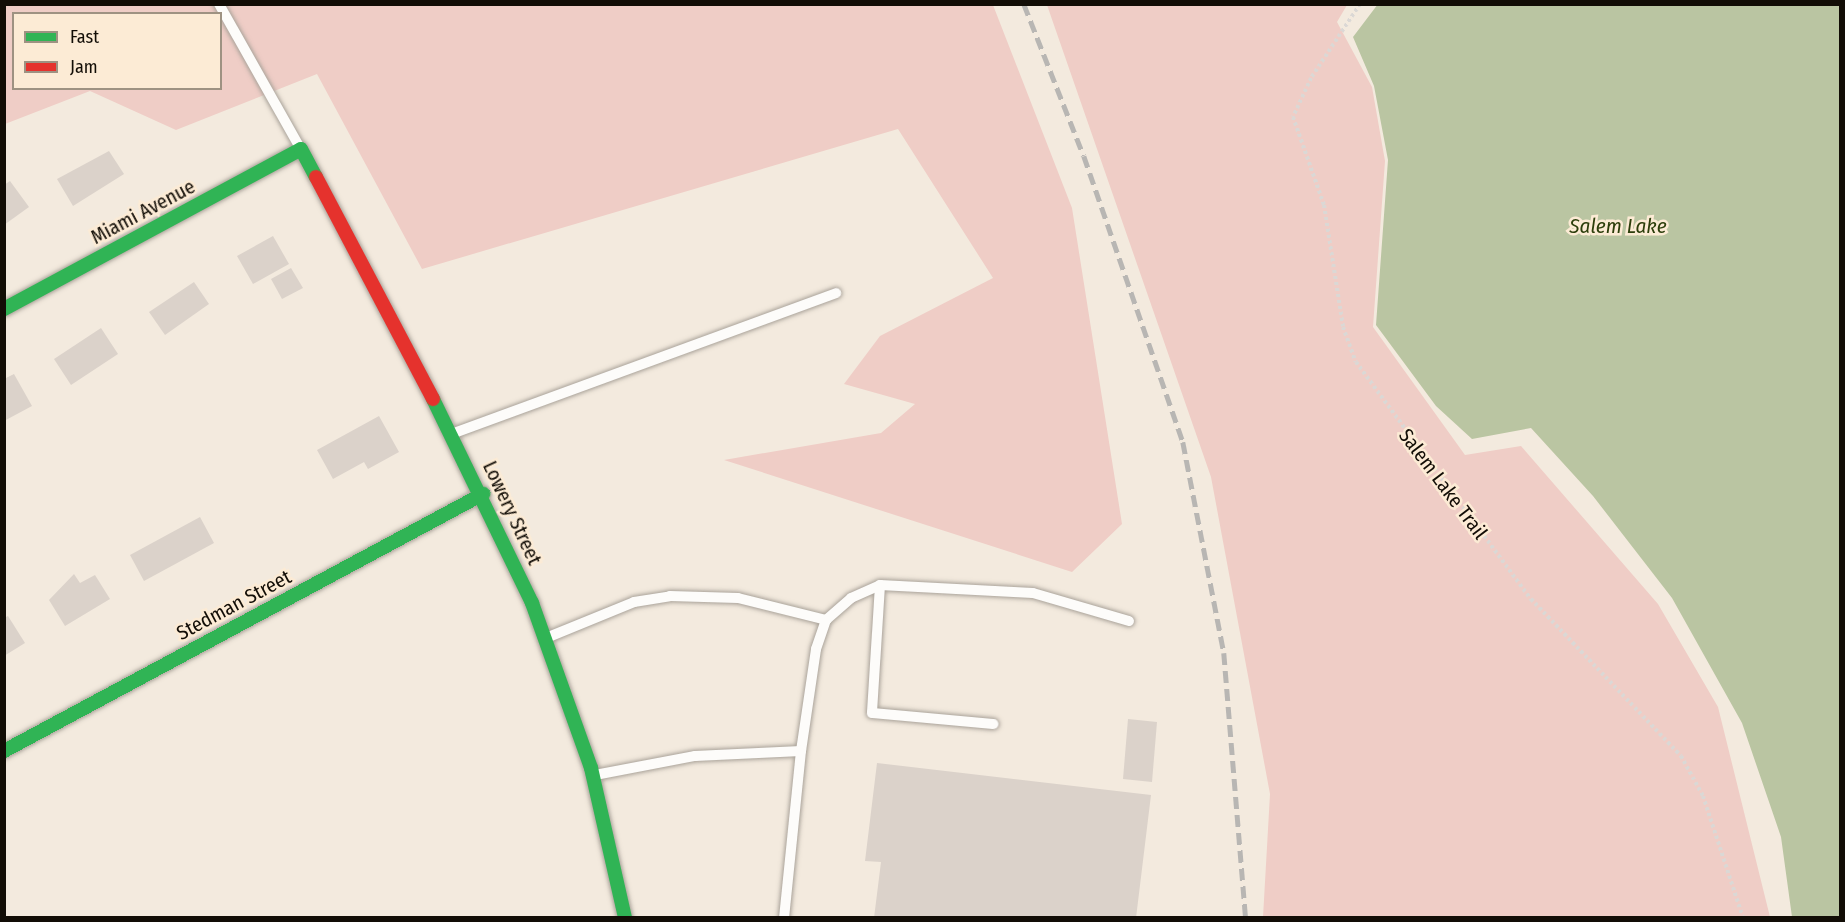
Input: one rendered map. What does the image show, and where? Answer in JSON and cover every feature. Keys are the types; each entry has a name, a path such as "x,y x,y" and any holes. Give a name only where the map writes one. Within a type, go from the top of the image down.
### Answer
{"street":[{"name":"Miami Avenue","path":"4,309 301,149"},
{"name":"Lowery Street","path":"301,149 483,494 546,638 594,775 625,918"},
{"name":"Stedman Street","path":"4,751 483,494"}],"lane":[{"path":"219,4 301,149"},
{"path":"451,434 836,293"},
{"path":"880,585 872,713 994,724"},
{"path":"784,918 801,751 816,649 826,620 851,598 880,585 1033,593 1129,621"},
{"path":"546,638 634,602 670,596 738,598 826,620"},
{"path":"594,775 695,756 801,751"}],"path":[{"name":"Salem Lake Trail","path":"1360,4 1311,78 1293,117 1324,205 1343,327 1356,362 1531,599 1681,756 1703,796 1743,918"}],"shaded area":[{"path":"5,5 993,5 1072,208 1122,524 1072,572 724,460 881,433 915,404 844,384 880,336 993,278 898,129 422,269 317,74 176,130 90,91 5,124"},
{"path":"1047,5 1347,5 1337,22 1372,87 1385,161 1373,327 1465,455 1521,446 1658,604 1718,707 1770,917 1263,917 1270,794 1211,477"}],"water":[{"name":"Salem Lake","path":"1378,4 1840,5 1840,917 1792,917 1781,837 1742,723 1672,598 1593,496 1531,428 1472,439 1436,406 1376,325 1388,160 1374,86 1353,37"}],"building":[{"path":"109,151 124,174 73,206 57,179"},
{"path":"10,181 29,207 4,225 4,185"},
{"path":"273,236 289,264 253,284 237,256"},
{"path":"291,268 303,288 282,299 271,279"},
{"path":"194,282 209,304 165,335 149,312"},
{"path":"101,328 118,354 71,385 54,359"},
{"path":"14,374 32,406 4,421 4,379"},
{"path":"379,416 399,452 368,469 364,462 333,479 317,450"},
{"path":"200,517 214,543 144,581 130,555"},
{"path":"74,574 80,583 95,575 110,599 65,626 49,600"},
{"path":"8,616 25,643 4,656 4,618"},
{"path":"1128,719 1157,722 1152,782 1123,779"},
{"path":"877,763 1151,795 1136,918 874,918 881,862 865,861"}],"railway":[{"path":"1024,4 1084,156 1183,442 1224,653 1246,918"}],"traffic: fast":[{"path":"4,309 301,149 316,177"},
{"path":"433,399 532,603 591,768 625,918"},
{"path":"4,751 483,494"}],"traffic: jam":[{"path":"316,177 433,399"}]}
